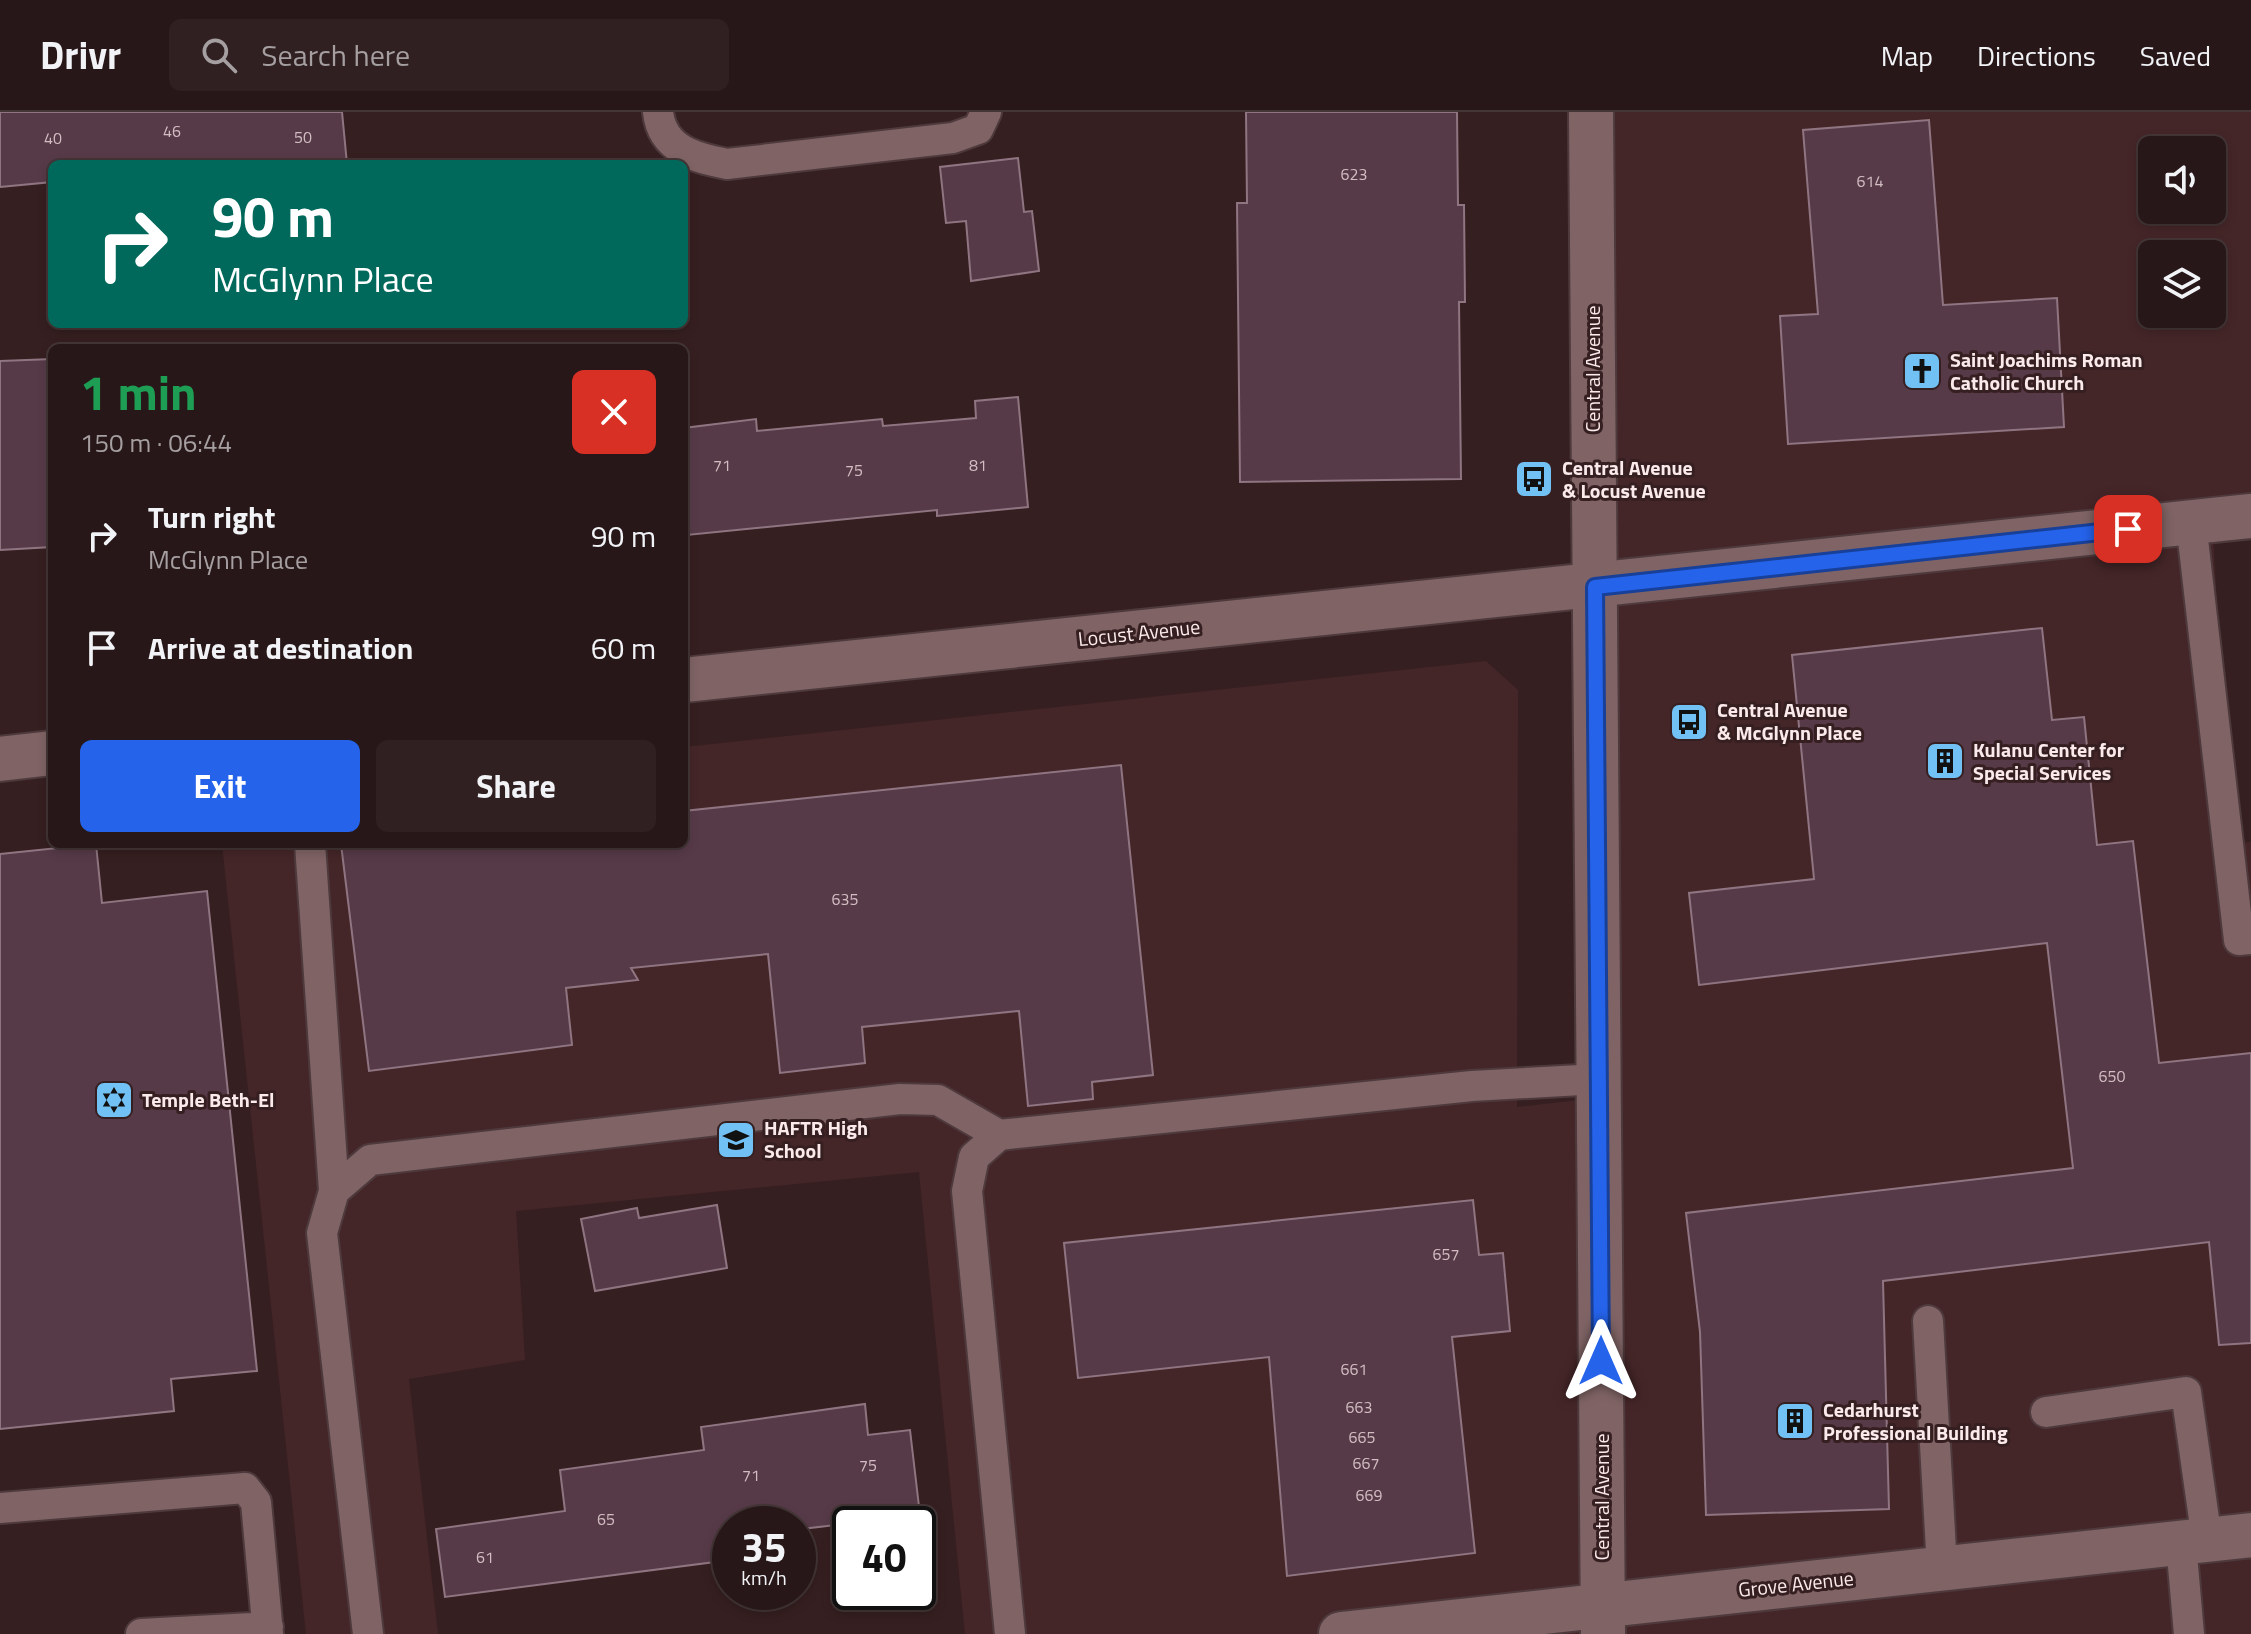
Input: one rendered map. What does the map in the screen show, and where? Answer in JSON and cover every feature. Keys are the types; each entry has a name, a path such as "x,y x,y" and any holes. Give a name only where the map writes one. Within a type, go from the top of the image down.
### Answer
{"street":[{"name":"Central Avenue","path":"1591,112 1603,1620"},
{"name":"Locust Avenue","path":"688,680 2251,516"},
{"path":"0,759 48,753"},
{"name":"Grove Avenue","path":"1341,1634 1603,1620 1942,1568 2251,1535"}],"lane":[{"path":"658,112 672,143 692,158 727,164 953,138 978,129 986,112"},
{"path":"2191,522 2239,940 2251,939"},
{"path":"310,848 334,1191 322,1233 368,1634"},
{"path":"1010,1634 967,1191 974,1157 999,1135 1472,1086 1599,1079"},
{"path":"334,1191 370,1160 900,1099 938,1100 999,1135"},
{"path":"1928,1321 1942,1568"},
{"path":"2046,1412 2186,1392 2194,1541 2189,1634"},
{"path":"0,1508 245,1488 256,1502 268,1631 141,1634"}],"shaded area":[{"path":"1596,112 2251,112 2251,518 2212,522 2232,844 2251,842 2251,1634 965,1634 919,1172 516,1211 525,1360 409,1379 438,1634 306,1634 222,848 688,848 688,747 1486,661 1518,690 1517,1107 1607,1097"}],"building":[{"path":"0,112 342,112 347,160 48,160 48,182 0,187"},
{"path":"1246,112 1457,112 1458,205 1464,205 1465,302 1459,302 1461,479 1240,482 1237,203 1247,203"},
{"name":"Saint Joachims Roman Catholic Church","path":"1929,120 1943,305 2057,298 2064,427 1788,444 1780,316 1818,314 1803,130"},
{"path":"1018,158 1024,212 1032,211 1039,271 971,281 966,221 946,223 940,167"},
{"path":"48,359 48,547 0,550 0,361"},
{"path":"1018,397 1028,507 937,516 937,510 688,535 688,428 756,419 757,431 882,419 883,426 976,418 975,401"},
{"path":"2042,628 2052,720 2084,717 2097,845 2133,841 2159,1063 2251,1053 2251,1343 2219,1345 2209,1242 1883,1281 1889,1509 1706,1515 1700,1332 1686,1213 2073,1168 2047,943 1699,985 1689,893 1814,879 1792,655"},
{"path":"1121,765 1153,1075 1092,1082 1093,1099 1028,1106 1019,1011 862,1027 865,1063 780,1073 768,954 631,968 638,980 566,988 572,1045 369,1071 341,848 688,848 688,811"},
{"name":"Temple Beth-El","path":"58,848 96,848 102,903 207,891 257,1371 171,1379 174,1411 0,1429 0,854"},
{"path":"1473,1200 1479,1255 1503,1253 1510,1331 1452,1337 1475,1553 1287,1576 1269,1357 1078,1378 1064,1243"},
{"path":"717,1205 727,1268 595,1291 581,1219 637,1208 639,1218"},
{"path":"865,1404 868,1435 910,1430 919,1506 832,1506 832,1525 816,1527 816,1506 712,1506 712,1562 445,1597 436,1529 565,1511 560,1470 704,1450 701,1427"}],"place":[{"name":"Saint Joachims Roman Catholic Church","path":"1922,371"},
{"name":"Central Avenue & Locust Avenue","path":"1534,479"},
{"name":"Central Avenue & McGlynn Place","path":"1689,722"},
{"name":"Kulanu Center for Special Services","path":"1945,761"},
{"name":"Temple Beth-El","path":"114,1100"},
{"name":"HAFTR High School","path":"736,1140"},
{"name":"Cedarhurst Professional Building","path":"1795,1421"}],"route":[{"path":"1601,1361 1595,587 2128,529"}]}
